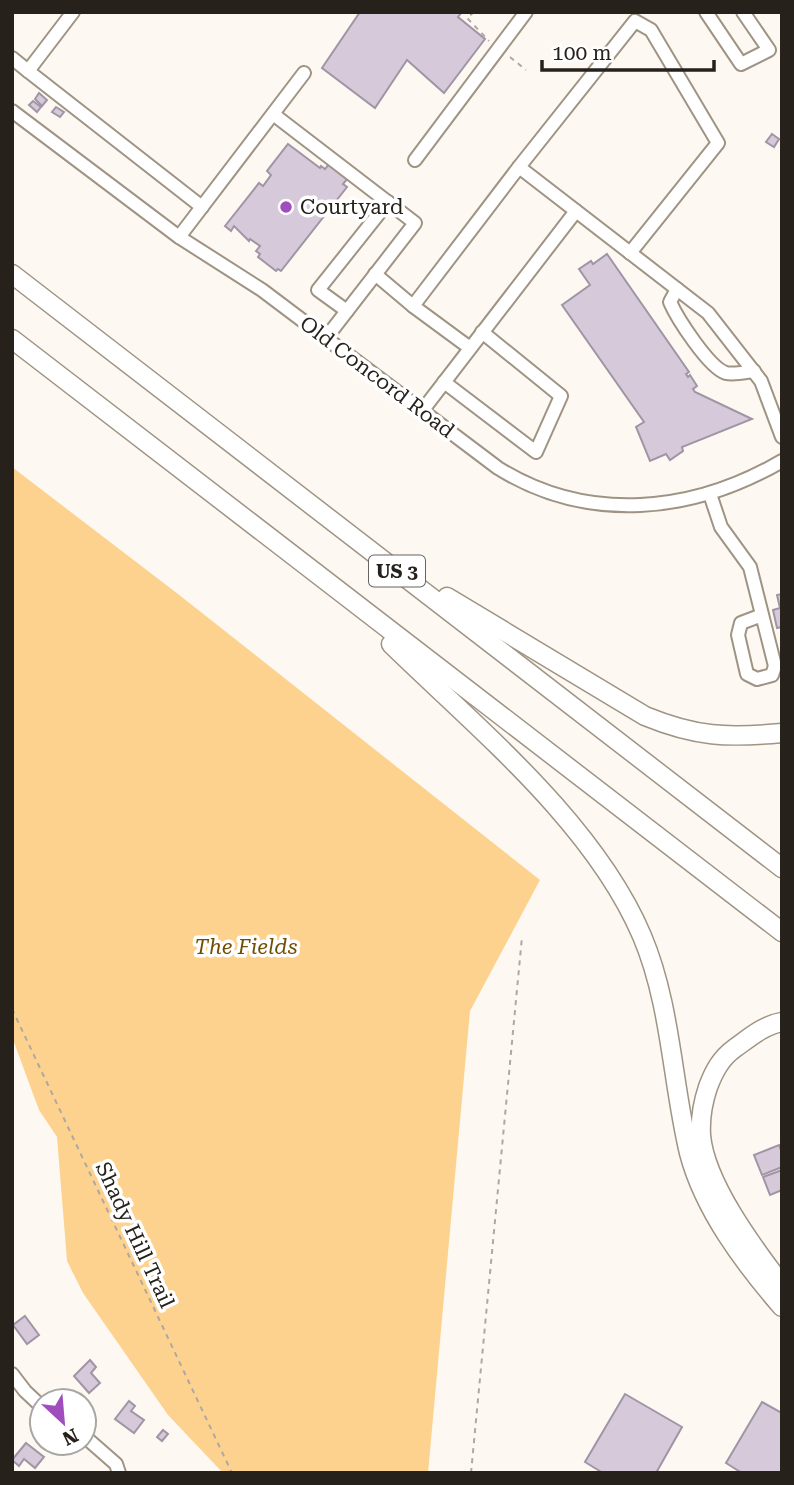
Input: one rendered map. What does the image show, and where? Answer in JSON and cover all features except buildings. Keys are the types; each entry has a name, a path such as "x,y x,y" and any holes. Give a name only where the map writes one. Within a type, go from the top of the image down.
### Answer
{"highway":[{"name":"US 3","path":"12,274 782,868"},
{"name":"US 3","path":"12,339 782,932"},
{"path":"373,552 645,716 670,726 716,736 782,733"},
{"path":"328,583 520,769 565,819 626,902 643,937 659,983 690,1157 709,1203 729,1237 752,1271 782,1307"},
{"path":"782,1022 755,1033 726,1054 713,1074 703,1102 701,1134 707,1162 727,1203 758,1254 782,1285"}],"street":[{"path":"28,71 73,12"},
{"path":"415,160 526,12"},
{"path":"706,12 741,64 769,50 743,12"},
{"path":"413,306 635,21 651,30 718,143 630,253"},
{"path":"12,58 202,206"},
{"path":"179,237 304,73"},
{"name":"Old Concord Road","path":"12,111 179,237 262,290 505,472 525,483 559,495 597,503 672,503 710,494 755,477 782,461"},
{"path":"273,114 415,223 326,338"},
{"path":"519,167 708,313 754,371 765,390 782,437"},
{"path":"347,312 318,290 388,202"},
{"path":"422,411 576,211"},
{"path":"375,274 470,348"},
{"path":"677,289 670,302 674,313 715,366 726,373 754,371"},
{"path":"443,382 536,452 561,396 482,332"},
{"path":"710,494 717,519 743,554 752,574 775,666 772,675 757,679 747,674 738,635 741,623 762,615"},
{"path":"12,1374 28,1394"},
{"path":"98,1448 116,1464 119,1473"}],"path":[{"path":"474,12 467,18 486,39 526,70"},
{"path":"471,1473 522,937"},
{"name":"Shady Hill Trail","path":"12,1009 232,1473"}],"green space":[{"name":"The Fields","path":"12,467 178,594 540,880 470,1011 428,1473 223,1473 168,1415 83,1293 67,1261 57,1137 39,1110 12,1037"}],"place":[{"name":"Courtyard","path":"286,207"}]}
